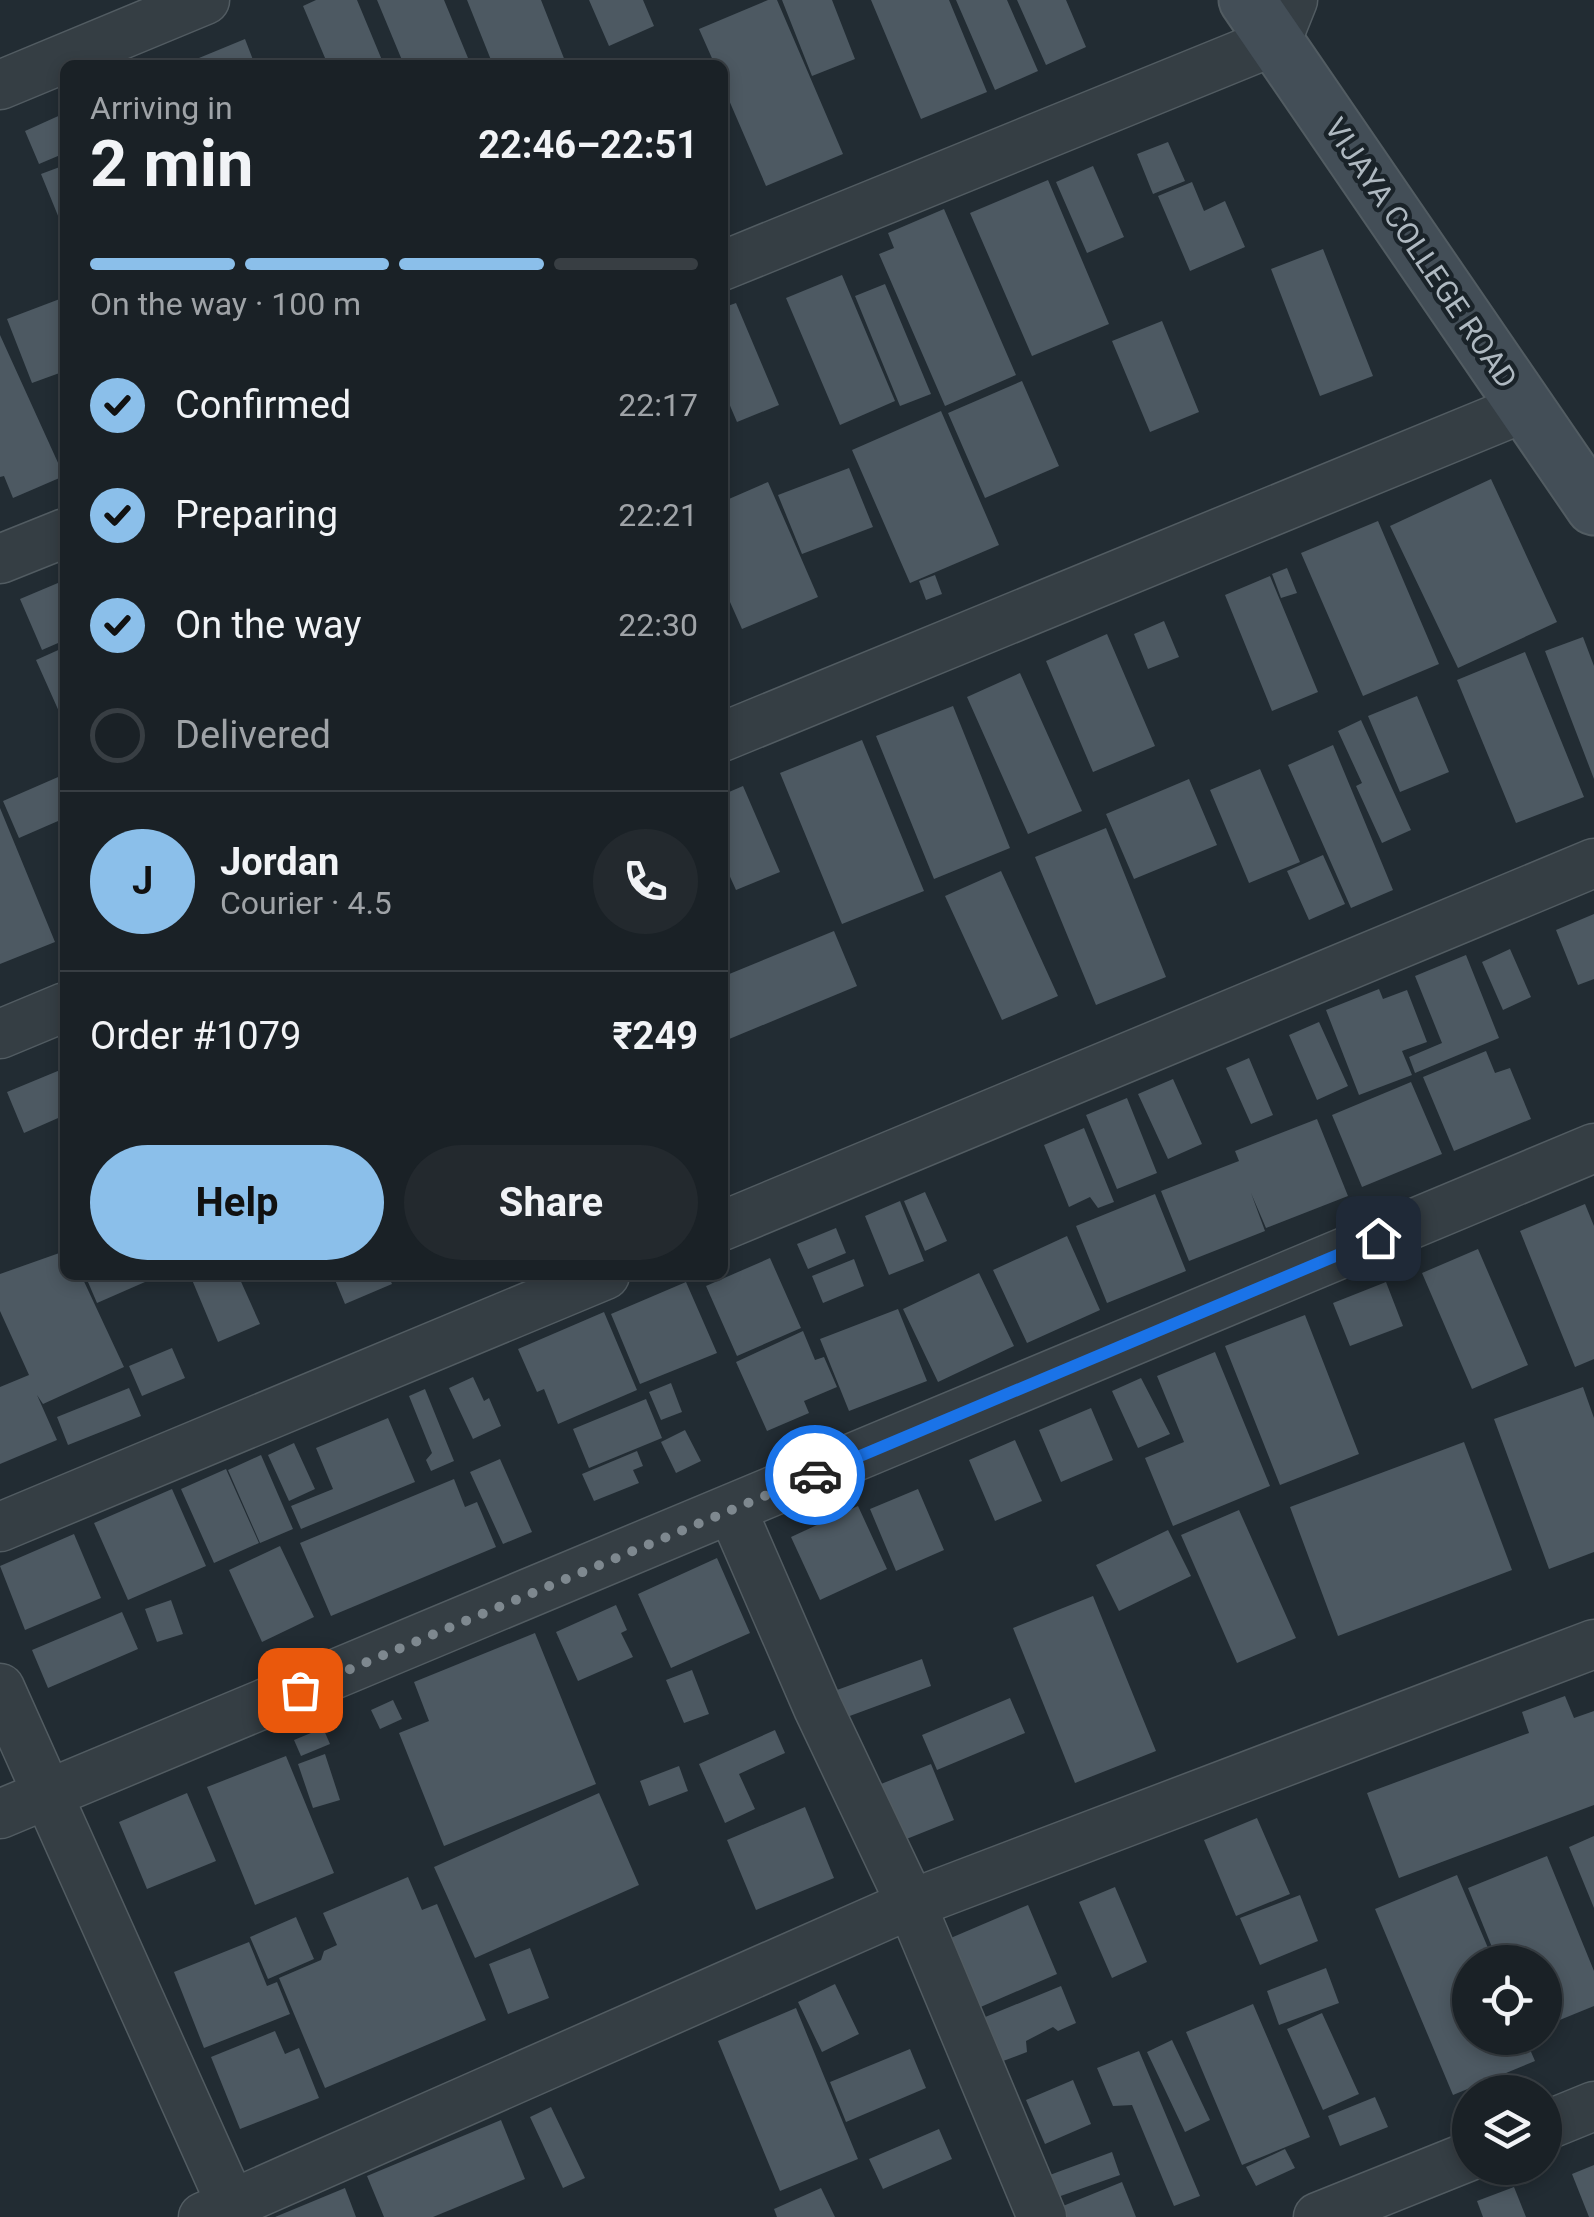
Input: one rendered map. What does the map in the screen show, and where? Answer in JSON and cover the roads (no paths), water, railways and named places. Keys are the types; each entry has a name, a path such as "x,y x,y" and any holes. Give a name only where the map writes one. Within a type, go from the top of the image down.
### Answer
{"street":[{"path":"60,60 205,0"},
{"path":"728,263 1272,13"},
{"name":"VIJAYA COLLEGE ROAD","path":"1272,13 1594,506"},
{"path":"0,85 60,60"},
{"path":"728,735 1526,407"},
{"path":"0,559 60,535"},
{"path":"728,1224 1594,864"},
{"path":"0,1034 60,1009"},
{"path":"0,1814 1594,1148"},
{"path":"0,1527 593,1280"},
{"path":"732,1510 818,1708 910,1904 1042,2217"},
{"path":"0,1688 224,2213 910,1904 1594,1644"},
{"path":"1562,2119 1594,2106"},
{"path":"1318,2217 1452,2163"}]}
